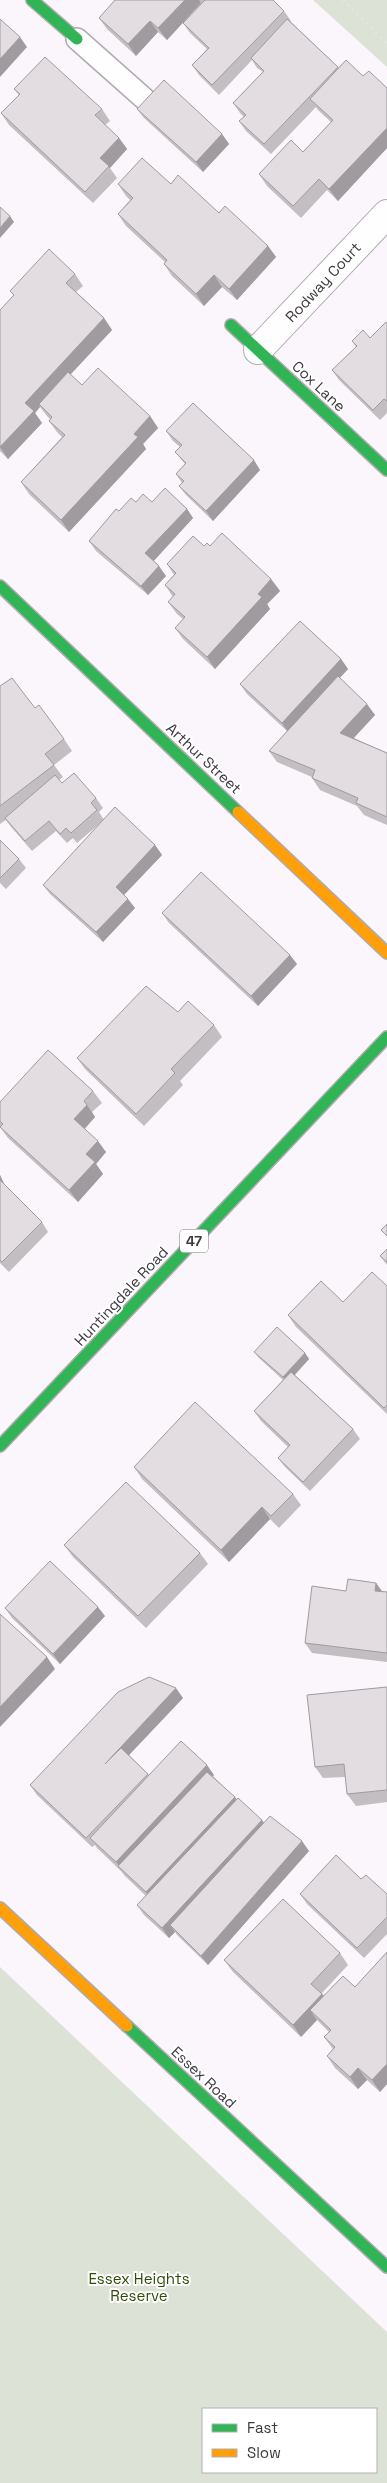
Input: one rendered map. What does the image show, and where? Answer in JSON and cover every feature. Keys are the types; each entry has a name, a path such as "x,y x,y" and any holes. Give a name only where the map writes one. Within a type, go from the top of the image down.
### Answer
{"street":[{"path":"40,2 77,39"},
{"name":"Rodway Court","path":"258,350 387,214"},
{"name":"Cox Lane","path":"231,325 387,470"},
{"name":"Arthur Street","path":"0,586 387,953"},
{"name":"Huntingdale Road","path":"0,1446 387,1037"},
{"name":"Essex Road","path":"0,1908 387,2267"}],"lane":[{"path":"77,39 148,102"}],"path":[{"path":"343,0 387,44"}],"green space":[{"path":"313,0 387,0 387,67"},
{"name":"Essex Heights Reserve","path":"0,1967 387,2332 387,2483 0,2483"}],"building":[{"path":"115,0 185,0 158,28 150,21 128,44 99,18"},
{"path":"205,0 273,0 284,11 212,85 192,65 209,48 183,23"},
{"path":"0,19 20,37 0,59"},
{"path":"287,19 338,67 264,144 239,121 246,115 233,103 264,71 251,58"},
{"path":"45,57 102,109 95,115 119,138 100,158 109,166 85,192 1,113 20,94 14,89"},
{"path":"346,60 363,76 369,71 387,88 387,128 329,189 319,179 293,206 259,174 291,140 303,152 333,120 310,99"},
{"path":"164,80 222,134 196,162 137,109"},
{"path":"142,158 171,184 178,175 219,213 225,206 268,246 229,289 214,275 196,294 164,264 167,260 118,214 133,198 118,184"},
{"path":"0,207 10,216 0,228"},
{"path":"49,249 75,274 66,283 104,318 25,403 34,411 0,447 0,310 14,295 10,291"},
{"path":"386,322 387,401 384,399 373,410 332,370 357,346 352,341 363,330 370,338"},
{"path":"98,368 150,416 134,434 138,437 61,520 21,482 65,435 49,421 52,417 39,404 68,372 82,385"},
{"path":"193,403 254,460 206,511 179,486 184,481 176,474 186,463 175,452 182,445 166,431"},
{"path":"165,488 187,509 145,553 159,566 141,586 89,541 116,509 119,511 131,498 136,502 143,494 152,502"},
{"path":"222,533 271,579 258,594 262,597 207,657 175,628 185,617 168,602 175,594 165,585 176,573 167,564 193,536 204,546 207,543 210,546"},
{"path":"300,621 341,659 282,723 240,684"},
{"path":"338,676 367,704 340,733 387,753 387,817 356,803 358,798 312,778 315,770 269,751"},
{"path":"12,678 35,708 39,705 64,739 45,754 54,765 0,806 0,686"},
{"path":"74,773 96,798 91,803 97,810 71,833 66,828 60,834 49,821 25,841 5,818 55,775 62,783"},
{"path":"115,807 155,845 116,887 128,899 96,932 43,885"},
{"path":"0,840 19,859 0,878"},
{"path":"201,872 290,955 251,996 162,913"},
{"path":"146,986 178,1012 188,1001 214,1025 171,1069 175,1073 136,1114 77,1058"},
{"path":"48,1050 93,1091 84,1101 87,1105 74,1119 98,1141 86,1154 95,1162 69,1190 0,1127 3,1124 0,1121 0,1102"},
{"path":"0,1180 42,1222 2,1262 0,1260"},
{"path":"387,1224 387,1236 381,1230"},
{"path":"387,1249 387,1262 380,1256"},
{"path":"372,1272 387,1286 387,1405 384,1408 288,1315 321,1281 343,1302"},
{"path":"277,1327 305,1353 283,1377 254,1352"},
{"path":"291,1372 353,1429 303,1482 278,1458 290,1445 254,1411"},
{"path":"195,1402 293,1494 271,1516 262,1507 221,1550 134,1467"},
{"path":"126,1482 200,1553 138,1616 64,1545"},
{"path":"50,1561 98,1607 53,1654 5,1608"},
{"path":"348,1579 376,1583 375,1591 387,1592 387,1653 305,1643 312,1586 346,1591"},
{"path":"0,1614 47,1657 0,1707"},
{"path":"149,1677 176,1688 105,1764 121,1748 148,1774 86,1838 30,1785 118,1692"},
{"path":"387,1687 387,1790 347,1794 344,1764 315,1767 307,1695"},
{"path":"181,1741 207,1765 116,1862 90,1838"},
{"path":"207,1772 235,1797 146,1892 118,1866"},
{"path":"238,1798 262,1820 162,1928 137,1905"},
{"path":"270,1816 302,1841 201,1956 170,1925"},
{"path":"336,1855 361,1879 366,1875 387,1894 387,1917 357,1948 300,1894"},
{"path":"283,1899 340,1953 311,1984 322,1994 293,2025 224,1960"},
{"path":"387,1952 387,2064 372,2080 358,2068 350,2077 327,2056 335,2047 324,2037 331,2030 310,2010 343,1976 355,1987"}],"traffic: fast":[{"path":"32,0 77,39"},
{"path":"231,325 387,470"},
{"path":"0,586 238,812"},
{"path":"0,1446 387,1037"},
{"path":"127,2026 387,2267"}],"traffic: slow":[{"path":"238,812 387,953"},
{"path":"0,1908 127,2026"}]}
